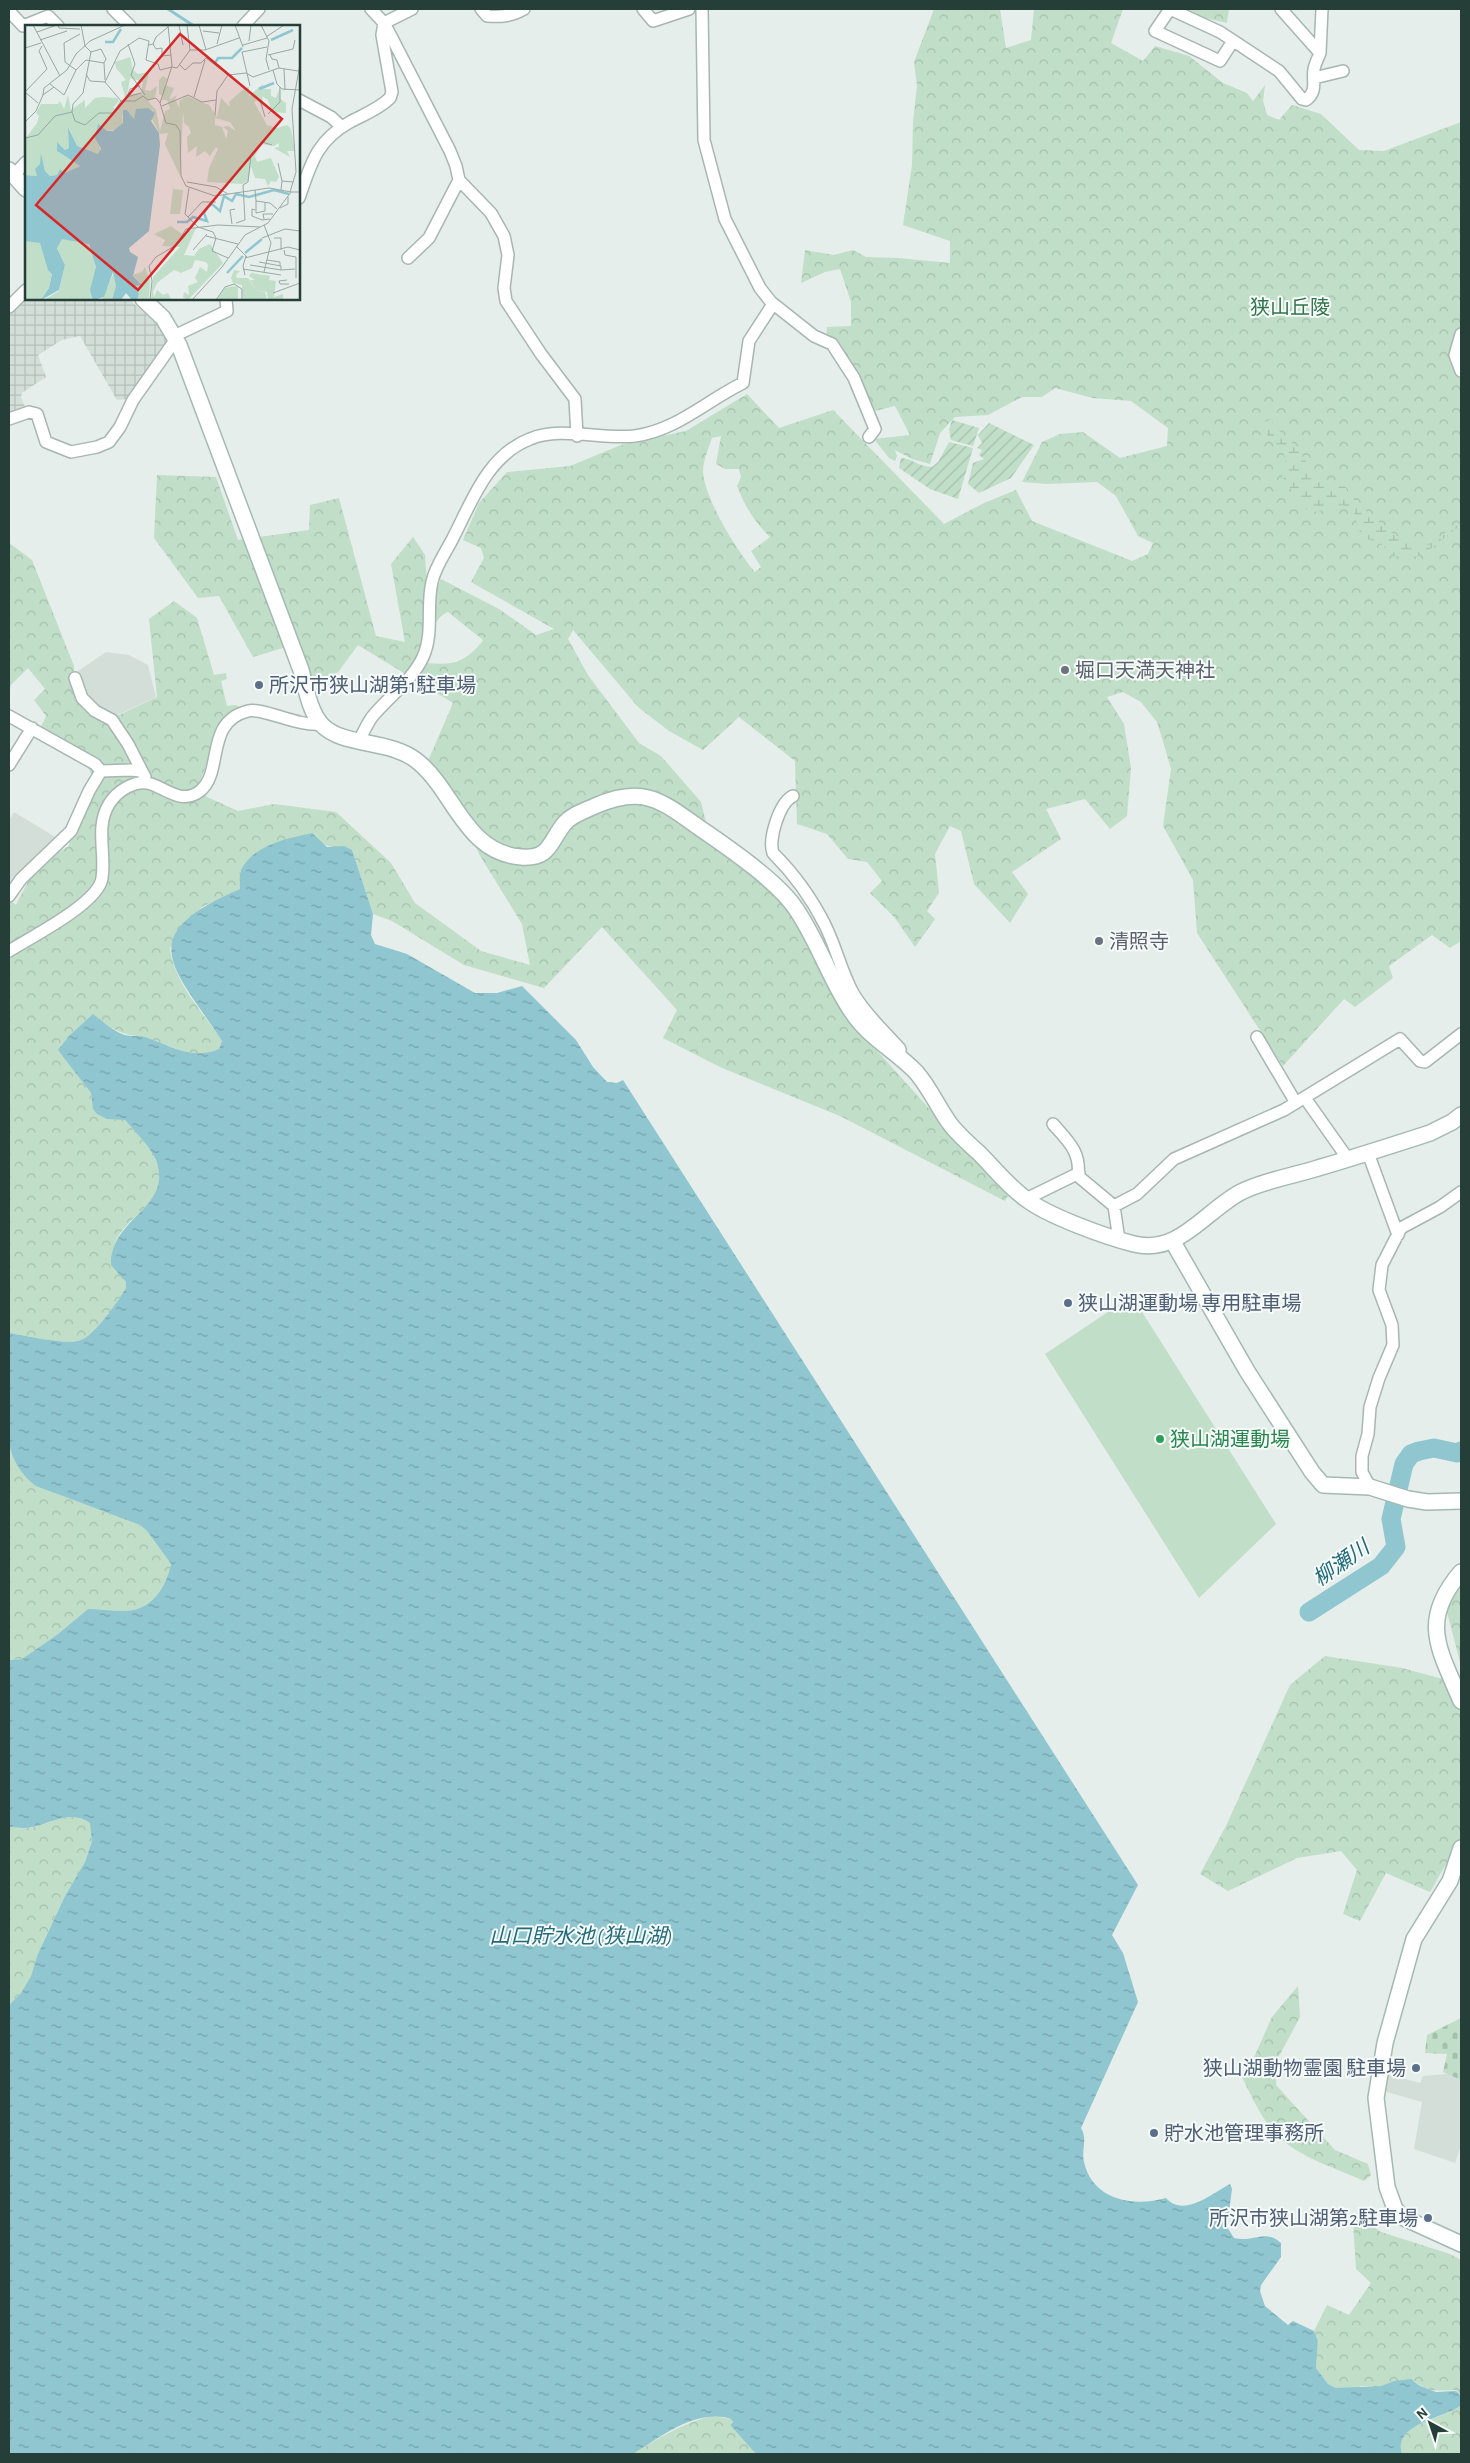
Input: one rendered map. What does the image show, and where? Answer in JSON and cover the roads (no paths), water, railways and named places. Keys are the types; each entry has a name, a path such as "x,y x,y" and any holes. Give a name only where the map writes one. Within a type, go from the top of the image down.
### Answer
{"street":[{"path":"113,9 129,25"},
{"path":"244,25 259,9"},
{"path":"371,9 384,23 450,151 459,180 494,216 504,236 508,255 504,288 506,302 541,354 575,399 577,436"},
{"path":"384,23 412,9"},
{"path":"481,9 487,16 513,15 524,9"},
{"path":"643,9 653,21 689,9"},
{"path":"702,9 704,140 712,176 725,219 760,288 773,304 814,336 832,344 854,378 875,429 869,437"},
{"path":"1233,41 1220,61 1155,31 1170,9 1220,32 1279,71 1302,99 1306,100 1312,96 1314,70 1320,53 1322,9"},
{"path":"1281,9 1320,53"},
{"path":"9,11 23,26 25,25"},
{"path":"26,25 48,16 57,25"},
{"path":"300,195 315,153 342,127 390,98 392,92 382,35 384,23"},
{"path":"1314,78 1343,71"},
{"path":"300,101 331,117 342,127"},
{"path":"25,163 11,172 25,188"},
{"path":"408,258 429,238 459,180"},
{"path":"9,307 25,291"},
{"path":"144,300 163,318 175,337 301,670 314,711 321,724 342,737 392,748 412,757 435,780 471,832 492,848 515,857 534,857 542,854 548,849 570,818 617,796 639,795 656,800 726,846 790,901 852,1012 864,1027 900,1057 924,1082 949,1124 1026,1199 1059,1216 1119,1240 1147,1247 1173,1242 1211,1212 1245,1190 1430,1133 1452,1122 1461,1115"},
{"path":"9,419 29,412 37,414 46,442 71,452 97,447 108,442 120,427 133,400 175,337 227,311 226,300"},
{"path":"360,741 371,718 411,675 422,658 428,633 432,581 476,491 496,463 521,443 538,436 553,434 621,437 657,431 679,422 722,394 743,383 749,341 773,304"},
{"path":"1461,334 1455,355 1461,371"},
{"path":"75,678 82,698 95,711 112,720 128,744 140,771 151,784"},
{"path":"9,951 90,899 99,889 102,878 101,826 109,803 126,787 139,783 151,784 171,794 183,797 200,791 206,783 222,730 228,721 241,713 254,710 287,721 313,725 321,724"},
{"path":"9,716 95,764 102,771 140,771"},
{"path":"9,764 32,728"},
{"path":"9,896 21,878 71,831 89,791 102,771"},
{"path":"793,796 787,800 776,823 770,845 773,853 810,898 826,927 839,964 853,992 860,1003 900,1049 900,1057"},
{"path":"1114,1206 1137,1194 1174,1159 1300,1100 1400,1039 1420,1061 1425,1062 1461,1034"},
{"path":"1257,1037 1300,1100 1348,1159"},
{"path":"1053,1124 1074,1147 1080,1162 1078,1176 1114,1206 1119,1240"},
{"path":"1368,1153 1398,1234"},
{"path":"1026,1199 1079,1173"},
{"path":"1370,1487 1362,1472 1362,1456 1368,1434 1370,1407 1379,1378 1393,1345 1392,1325 1379,1290 1382,1265 1401,1228 1440,1207 1461,1192"},
{"path":"1173,1242 1247,1371 1317,1479 1323,1485 1370,1487 1408,1499 1427,1502 1461,1500"},
{"path":"1461,1572 1441,1601 1437,1611 1436,1628 1438,1644 1461,1701"},
{"path":"1461,1848 1450,1881 1422,1924 1412,1945 1385,2043 1376,2098 1387,2187 1395,2209 1404,2218 1461,2244"}],"water":[{"name":"山口貯水池 (狭山湖)","path":"312,833 327,847 344,846 352,850 373,914 371,935 375,944 407,954 475,993 497,993 522,986 576,1040 593,1067 607,1082 617,1083 623,1080 1138,1885 1112,1935 1123,1953 1138,2002 1081,2128 1084,2136 1084,2162 1089,2175 1105,2193 1116,2198 1141,2202 1166,2198 1173,2204 1181,2206 1198,2202 1230,2184 1232,2189 1227,2227 1234,2238 1247,2239 1264,2236 1281,2243 1281,2257 1261,2285 1260,2291 1265,2306 1288,2325 1293,2321 1314,2331 1318,2341 1316,2368 1328,2384 1336,2388 1381,2386 1394,2381 1411,2379 1420,2386 1436,2392 1456,2391 1461,2396 1460,2406 1421,2423 1412,2429 1405,2436 1401,2444 1402,2454 756,2454 730,2425 733,2422 731,2419 705,2417 679,2426 633,2454 9,2454 9,2005 21,1993 31,1976 37,1956 65,1896 85,1862 92,1841 90,1823 76,1817 62,1818 30,1828 9,1827 9,1660 22,1659 58,1634 88,1609 124,1611 142,1607 156,1596 161,1589 171,1564 147,1531 140,1525 36,1486 18,1466 10,1448 7,1415 9,1333 46,1340 75,1342 93,1332 126,1288 126,1282 111,1265 113,1249 120,1235 149,1202 156,1190 159,1176 156,1160 146,1144 125,1120 107,1119 97,1114 93,1109 91,1093 58,1050 69,1036 93,1014 111,1028 125,1035 145,1037 190,1053 209,1052 219,1049 222,1041 189,993 178,973 172,955 173,938 184,922 206,906 240,889 241,870 254,854 272,844"}],"waterway":[{"path":"168,9 192,25"},
{"name":"柳瀬川","path":"1309,1612 1381,1566 1396,1547 1391,1519 1404,1464 1411,1454 1434,1448 1457,1453 1461,1451"}],"place":[{"name":"堀口天満天神社","path":"1065,670"},
{"name":"所沢市狭山湖第1駐車場","path":"259,685"},
{"name":"清照寺","path":"1099,941"},
{"name":"狭山湖運動場 専用駐車場","path":"1068,1303"},
{"name":"狭山湖運動場","path":"1160,1439"},
{"name":"狭山湖動物霊園 駐車場","path":"1416,2068"},
{"name":"貯水池管理事務所","path":"1154,2133"},
{"name":"所沢市狭山湖第2駐車場","path":"1428,2218"}],"park label":[{"name":"狭山丘陵","path":"1290,307"}]}
